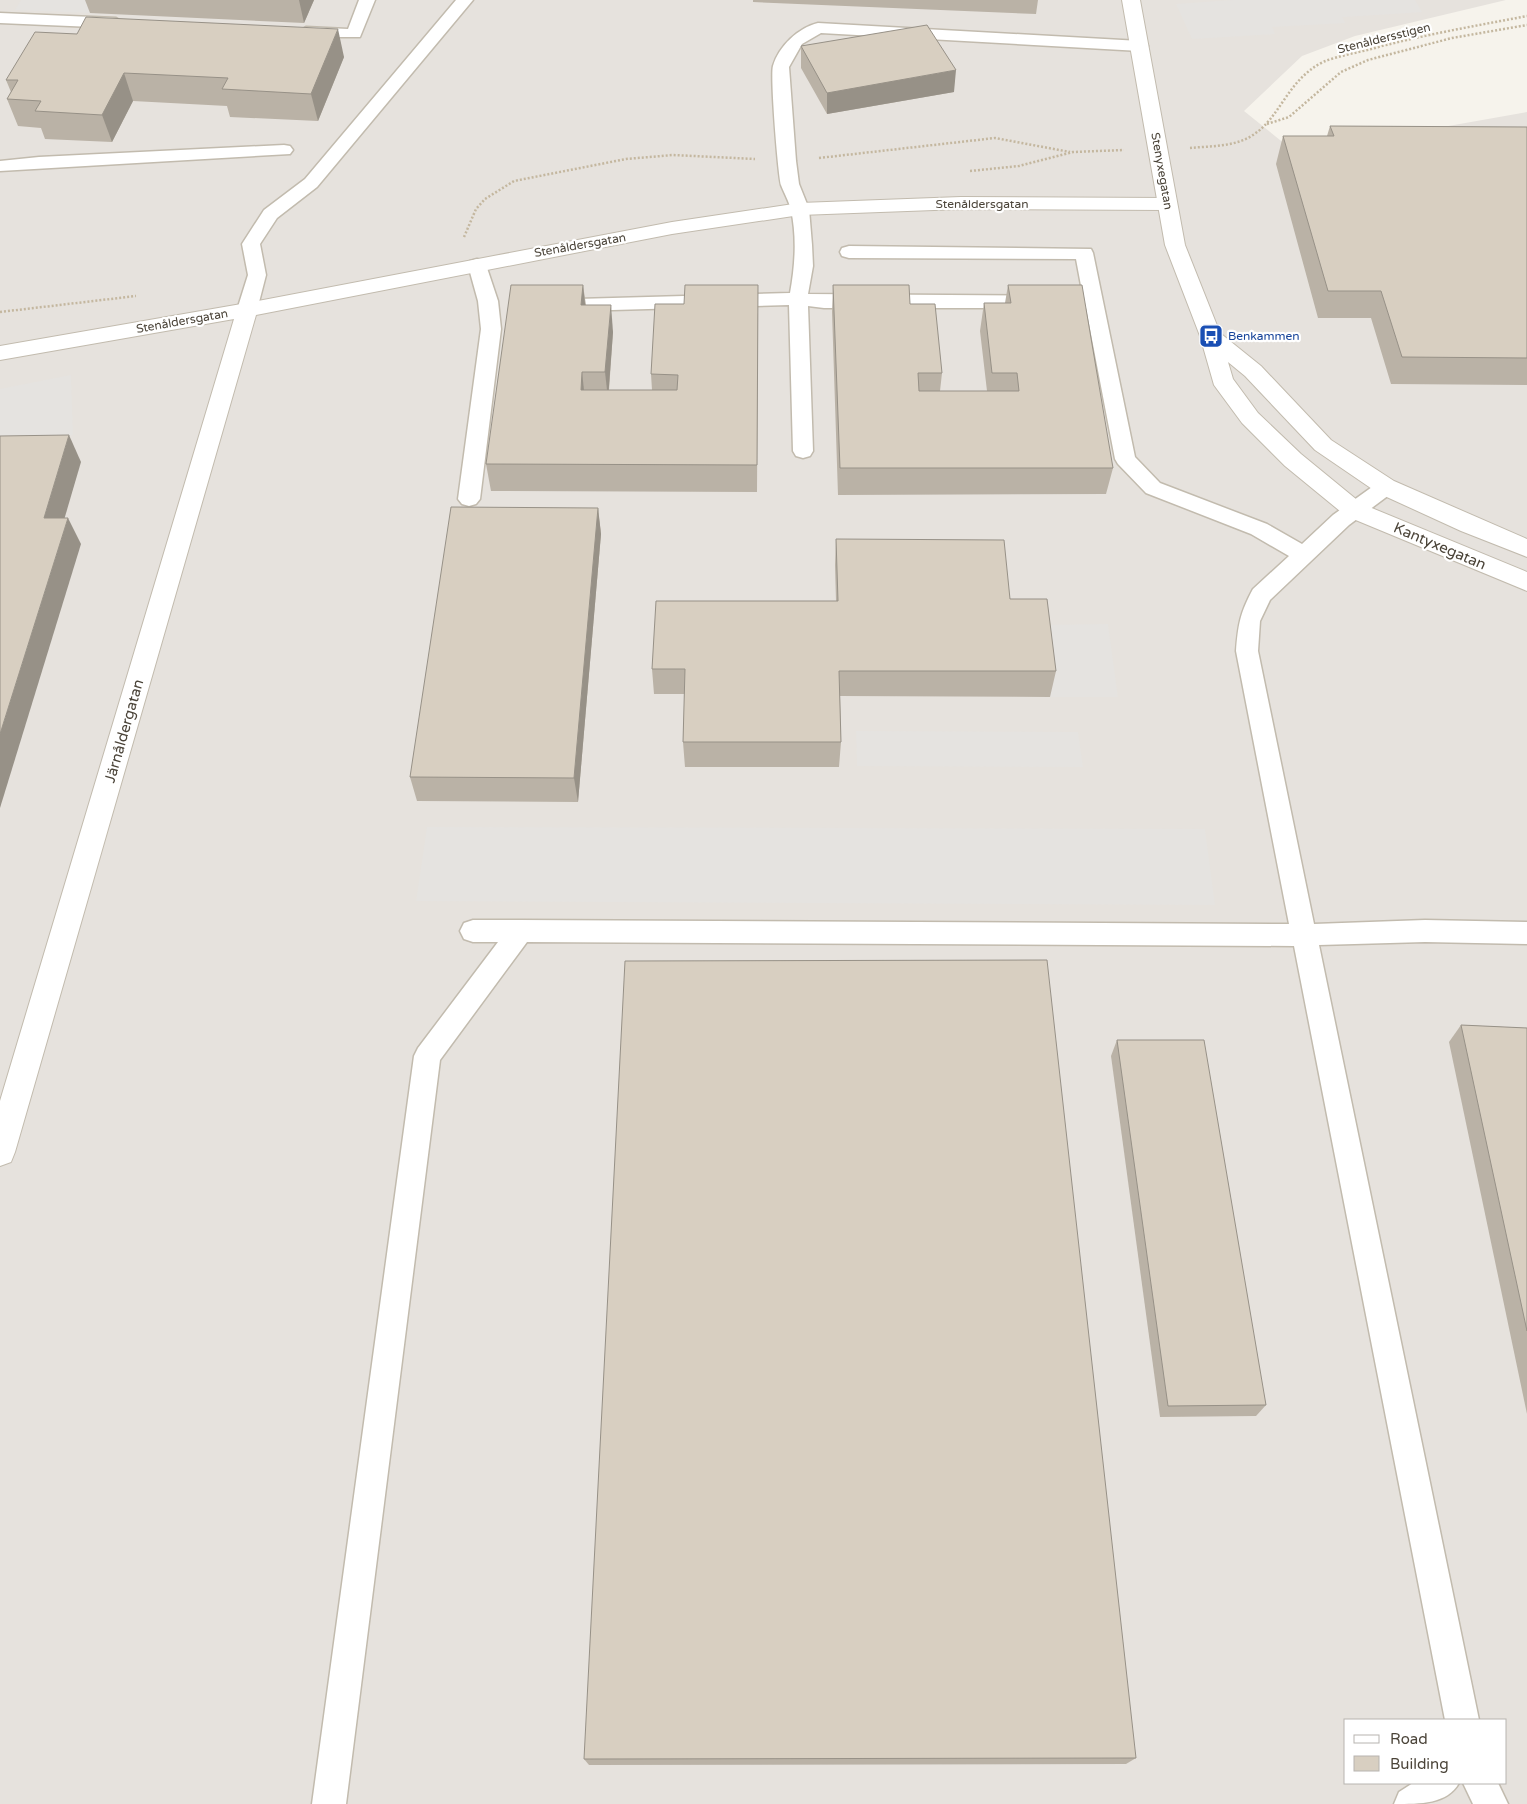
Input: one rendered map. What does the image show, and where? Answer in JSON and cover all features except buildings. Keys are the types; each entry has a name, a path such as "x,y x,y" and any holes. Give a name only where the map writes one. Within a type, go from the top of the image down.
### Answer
{"street":[{"name":"Stenyxegatan","path":"1131,0 1175,245 1211,336 1222,380 1250,418 1293,460 1354,510"},
{"name":"Stenåldersgatan","path":"0,353 247,310 672,228 800,209 961,203 1167,204"},
{"name":"Järnåldergatan","path":"0,1152 247,310"},
{"name":"Stenyxegatan","path":"1211,336 1253,371 1323,445 1386,487"},
{"name":"Kantyxegatan","path":"1386,487 1469,525 1527,548"},
{"name":"Kantyxegatan","path":"1354,510 1527,582"}],"lane":[{"path":"287,31 354,34 368,0"},
{"path":"247,310 257,275 250,244 270,214 310,183 465,0"},
{"path":"0,18 132,24"},
{"path":"803,451 798,299 804,266 800,209 790,184 786,161 781,67 796,41 818,28 1140,46"},
{"path":"0,166 39,162 284,150"},
{"path":"849,252 1084,253 1125,459 1153,488 1259,529 1303,554"},
{"path":"469,499 491,329 488,302 477,265"},
{"path":"577,305 798,299 824,302 1094,302"},
{"path":"1386,487 1354,510 1303,554 1261,595 1249,621 1247,651 1302,935 1462,1719"},
{"path":"473,932 1302,935 1425,931 1527,933"},
{"path":"329,1804 427,1056 521,932"},
{"path":"1410,1804 1440,1784"},
{"path":"1480,1784 1490,1804"}],"path":[{"name":"Stenåldersstigen","path":"1158,149 1209,148 1232,144 1252,136 1266,124 1287,93 1304,75 1324,62 1416,37 1527,16"},
{"path":"1266,124 1289,116 1341,72 1368,60 1443,40 1527,25"}],"shaded area":[{"path":"0,0 1506,0 1355,36 1302,56 1244,111 1296,153 1527,112 1527,1804 0,1804"},
{"path":"21,0 97,0 90,13 15,10"},
{"path":"1233,0 1415,0 1422,12 1342,17 1345,23 1272,27 1275,34 1192,39 1176,4"},
{"path":"71,375 73,435 0,445 0,389"},
{"path":"1108,624 1118,697 1050,697 1041,625"},
{"path":"856,731 1078,732 1083,767 857,766"},
{"path":"427,827 1205,829 1215,905 416,901"}],"place":[{"name":"Benkammen","path":"1211,336"}]}
